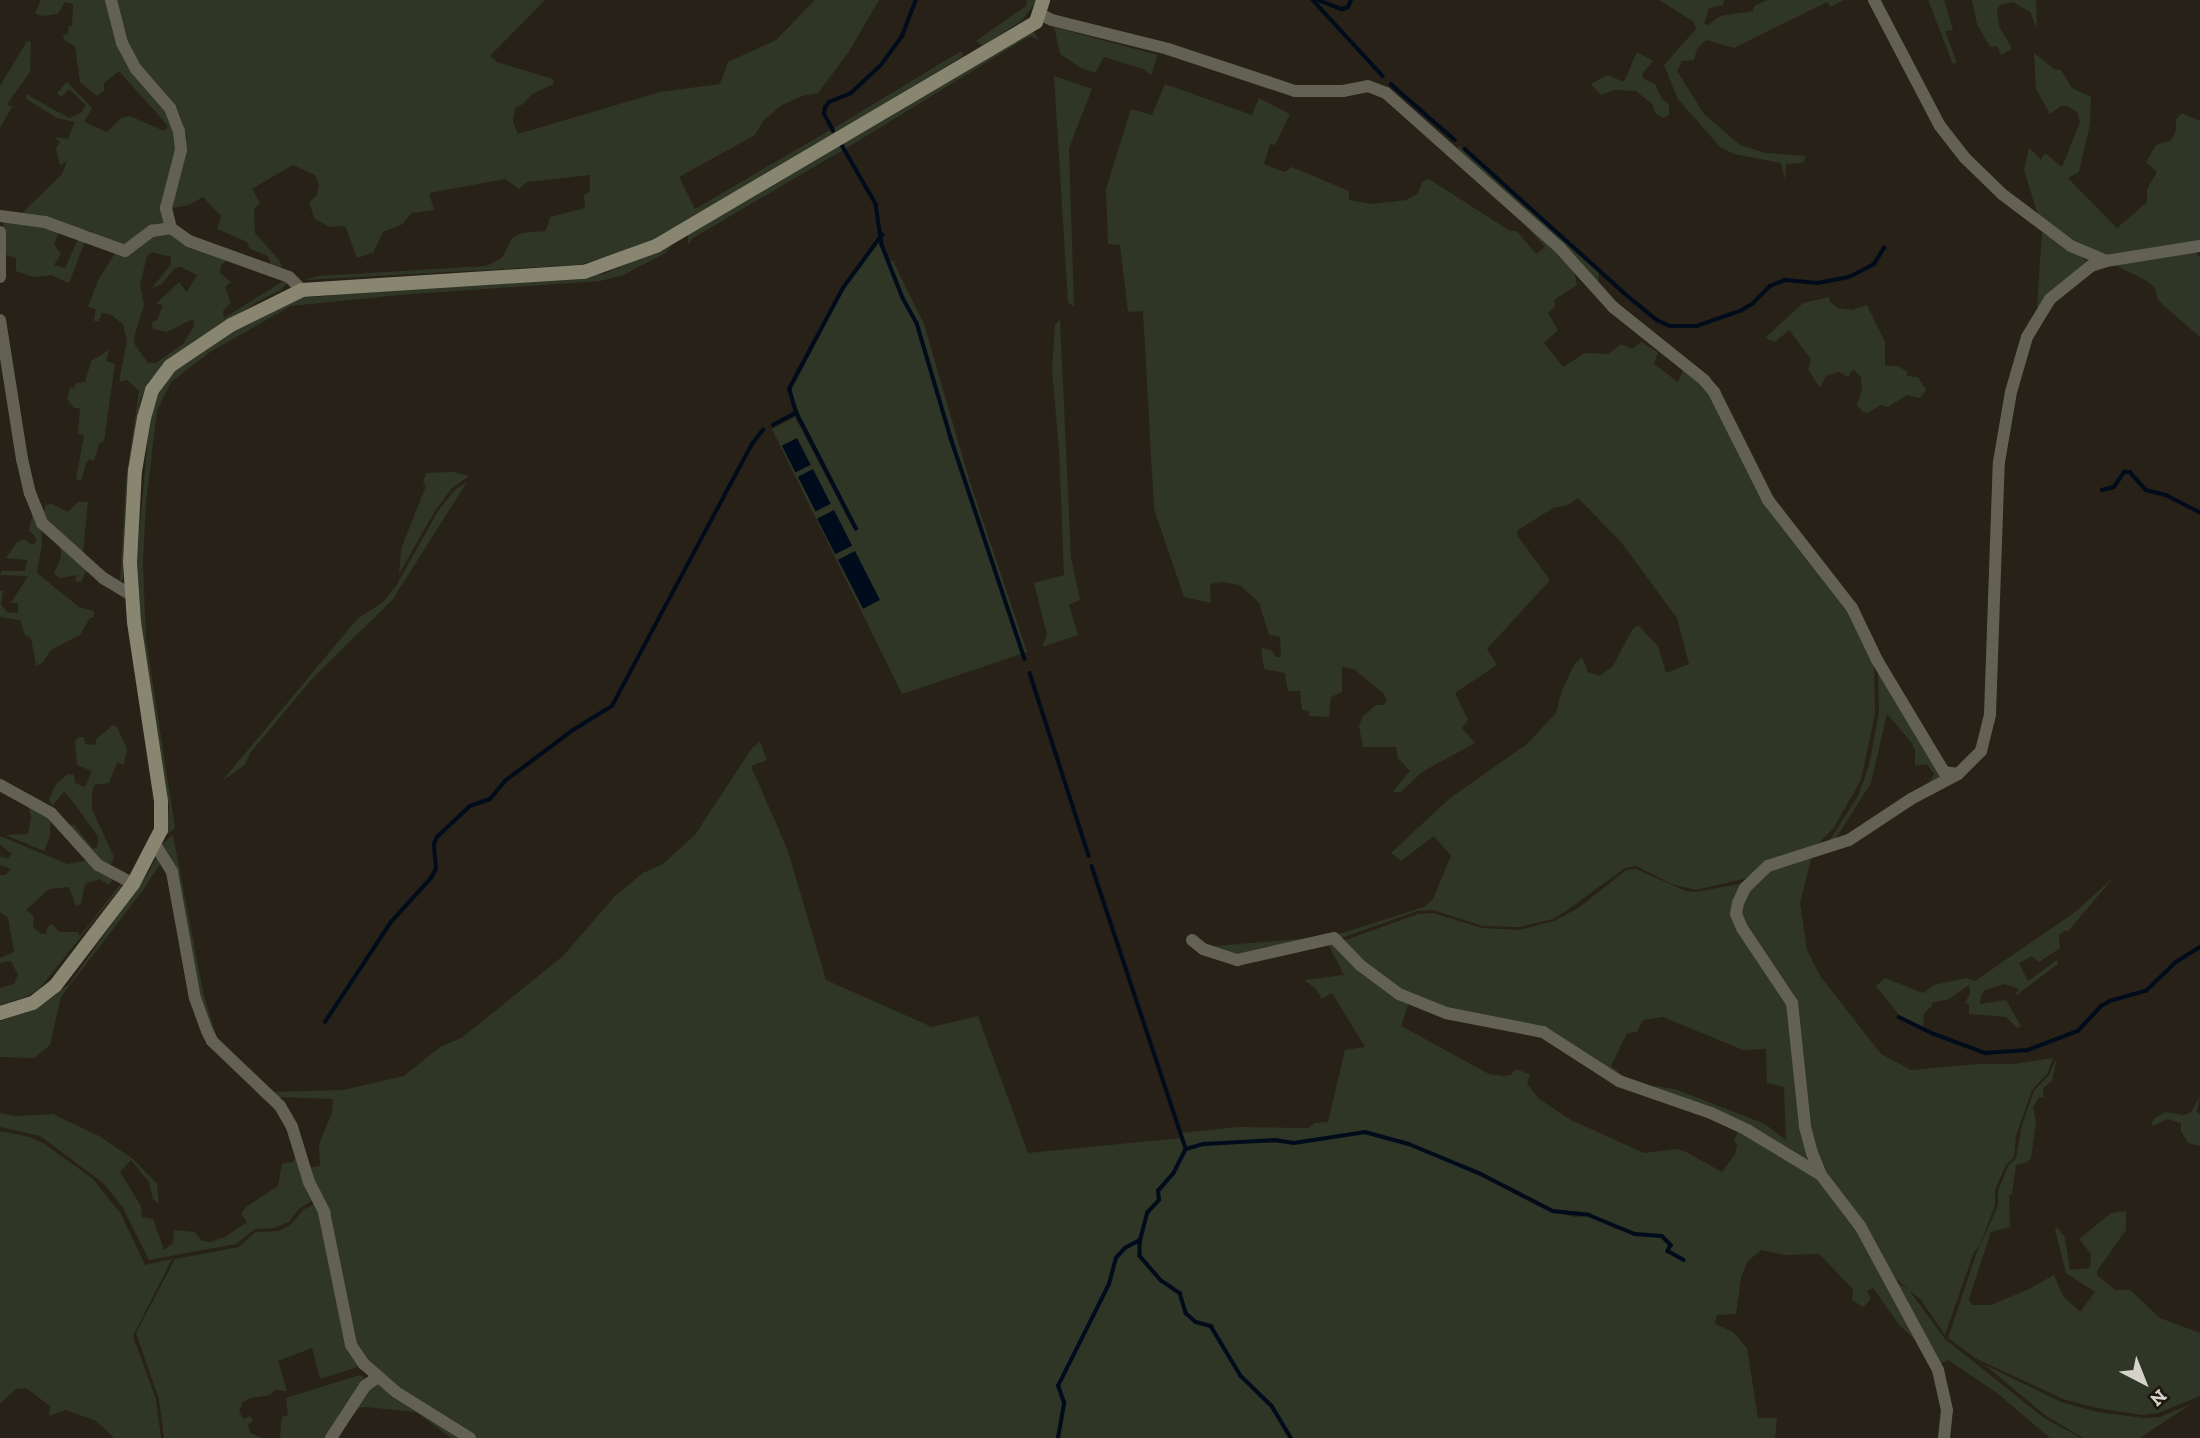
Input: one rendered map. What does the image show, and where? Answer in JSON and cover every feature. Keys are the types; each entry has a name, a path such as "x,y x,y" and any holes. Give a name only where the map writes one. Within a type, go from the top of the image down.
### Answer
{"main road":[{"path":"0,1013 33,1003 55,986 133,884 156,846 162,830 161,801 131,595 135,471 152,390 170,366 250,314 302,290 584,272 631,256 679,233 1010,38 1036,22 1042,7"}],"street":[{"path":"111,0 121,43 136,69 170,108 179,131 181,150 166,208 171,228 189,241 289,277 302,290"},
{"path":"1874,0 1940,126 1964,157 2002,194 2071,246 2106,261"},
{"path":"1042,7 1052,20 1168,49 1295,91 1343,91 1368,86 1386,93 1550,239 1613,307 1704,380 1714,392 1768,500 1852,608 1877,660 1939,765 1944,772 1958,774"},
{"path":"0,216 53,224 125,251 152,231 171,228"},
{"path":"0,232 0,277"},
{"path":"1944,1438 1947,1410 1938,1370 1860,1226 1821,1175 1805,1126 1792,1003 1742,928 1736,914 1738,902 1745,888 1768,866 1849,840 1911,799 1958,774 1981,751 1990,714 1994,516 1999,462 2014,381 2027,337 2040,312 2076,276 2106,261 2200,246"},
{"path":"0,320 22,459 42,523 103,578 131,595"},
{"path":"0,785 51,813 98,865 133,884"},
{"path":"156,846 172,872 195,998 206,1031 212,1041 280,1106 292,1127 309,1182 324,1212 351,1345 378,1377 410,1403 470,1438"},
{"path":"1192,940 1203,948 1237,960 1334,938 1360,965 1399,994 1446,1013 1543,1032 1619,1081 1712,1113 1747,1130 1821,1175"},
{"path":"331,1438 365,1387 378,1377"}],"green space":[{"path":"41,0 107,0 113,31 167,110 178,141 165,225 132,244 112,245 90,231 21,214 62,174 67,161 60,165 56,149 60,142 54,137 68,139 75,122 57,118 26,99 26,94 69,118 81,113 86,105 69,89 61,97 57,93 67,82 92,108 84,122 107,132 121,118 130,116 164,131 168,126 119,71 104,83 104,91 97,96 80,82 75,46 64,40 63,35 68,34 69,26 72,26 73,4 65,2 58,14 42,16 35,13"},
{"path":"115,0 545,0 490,56 497,62 553,79 554,84 532,94 515,108 513,121 518,134 660,92 720,84 728,62 776,40 815,0 879,0 848,53 818,93 802,96 782,105 763,121 755,135 679,177 695,209 830,130 834,133 834,128 962,51 963,56 835,134 650,241 611,256 578,265 304,280 318,276 486,266 502,258 512,238 522,233 546,231 550,217 585,208 584,195 590,191 590,175 527,182 519,189 505,179 429,193 434,210 411,213 403,224 383,232 373,253 357,258 345,226 330,227 315,219 309,203 317,195 319,185 315,175 293,165 252,189 260,203 254,209 255,233 280,261 282,268 271,264 268,256 250,249 247,242 217,229 221,216 203,197 189,205 172,208 187,136 179,113 132,57"},
{"path":"1027,0 1038,0 1021,21 983,46 976,41 1026,6"},
{"path":"1659,0 1724,0 1723,5 1709,8 1704,24 1708,25 1720,16 1753,11 1754,6 1768,0 1844,0 1831,7 1827,2 1734,48 1706,40 1697,49 1694,60 1682,61 1677,71 1704,114 1740,145 1765,153 1806,156 1803,163 1786,164 1785,180 1781,163 1734,154 1720,147 1678,99 1664,65 1696,29 1694,22"},
{"path":"1928,0 1944,0 1953,30 1945,31 1957,63 1953,64"},
{"path":"1972,0 2036,0 2037,28 2030,12 2013,2 2000,5 1997,10 1999,26 2012,49 2001,55 1997,46 1990,47 1977,24"},
{"path":"1054,27 1158,55 1151,75 1143,69 1104,57 1095,73 1081,68 1060,54"},
{"path":"1034,31 1038,40 1031,36 1025,39 845,149 842,145 843,150 693,238 688,245 688,234"},
{"path":"27,41 31,42 30,72 7,104 12,107 0,128 0,86"},
{"path":"1637,52 1653,61 1642,74 1644,79 1655,84 1662,99 1669,104 1669,115 1663,118 1656,114 1652,104 1636,91 1614,90 1601,95 1591,84 1607,75 1624,82"},
{"path":"2034,53 2054,69 2061,70 2072,88 2091,97 2090,124 2079,172 2068,178 2117,228 2147,202 2147,189 2157,172 2146,162 2156,145 2171,140 2176,131 2176,119 2182,113 2200,121 2200,244 2105,257 2087,253 2038,215 2024,170 2029,147 2041,160 2045,153 2062,167 2080,122 2077,112 2067,106 2061,106 2050,114 2036,89"},
{"path":"1054,76 1092,89 1069,148 1074,307 1068,302"},
{"path":"1165,84 1252,115 1259,98 1290,114 1275,145 1270,144 1264,164 1284,172 1292,167 1349,191 1349,200 1373,204 1406,200 1417,194 1423,181 1429,179 1510,231 1517,231 1536,254 1545,247 1526,226 1573,264 1577,285 1554,300 1555,306 1548,313 1558,330 1544,343 1563,367 1585,353 1608,354 1621,344 1632,349 1641,342 1658,352 1654,364 1678,382 1685,365 1703,382 1754,481 1850,610 1874,665 1875,714 1861,780 1833,829 1817,845 1752,877 1696,890 1672,884 1636,866 1625,868 1553,919 1519,927 1483,926 1433,910 1417,911 1339,939 1236,956 1205,947 1333,936 1424,907 1433,899 1451,856 1434,836 1401,861 1391,853 1450,798 1527,744 1556,713 1562,690 1574,665 1582,657 1588,672 1600,676 1613,666 1632,630 1638,625 1658,646 1666,673 1689,664 1677,618 1621,542 1578,498 1568,505 1553,508 1518,530 1517,535 1550,580 1487,649 1497,665 1455,693 1468,720 1462,728 1475,743 1422,772 1401,792 1393,792 1410,771 1398,758 1396,747 1363,747 1359,727 1362,717 1376,705 1384,705 1387,700 1384,694 1354,669 1342,667 1342,692 1331,697 1329,717 1309,716 1309,711 1302,710 1300,691 1288,691 1285,673 1264,669 1261,647 1272,651 1276,657 1281,657 1280,637 1269,635 1259,603 1240,585 1222,582 1210,584 1211,603 1184,597 1154,509 1143,311 1128,312 1120,245 1108,244 1106,189 1131,109 1152,115"},
{"path":"1459,146 1599,272 1598,287 1454,151"},
{"path":"3,221 60,230 54,244 61,254 54,265 65,268 79,237 86,239 69,283 51,275 33,277 16,271 16,258 6,255"},
{"path":"169,232 228,259 221,265 220,273 231,282 225,287 231,303 223,311 224,318 285,280 287,283 281,290 257,302 165,361 147,385 141,398 133,446 123,579 120,582 126,479 139,391 127,380 119,382 127,341 123,324 111,315 102,313 99,321 94,321 96,309 88,307 98,280 116,252 152,234","holes":["152,252 171,257 171,264 152,288 162,284 175,268 181,267 197,275 187,292 179,282 156,304 163,305 157,320 151,323 153,329 167,332 193,319 194,326 183,344 156,363 148,363 135,345 134,337 144,305 140,285 147,256"]},
{"path":"2042,232 2087,261 2038,308 2037,307"},
{"path":"880,240 901,298 916,323 950,439 1021,654 902,694 772,429 795,417 855,532 858,529 801,418 791,391 846,285"},
{"path":"673,243 666,253 623,275 600,281 399,295 291,306 210,352 171,382 157,411 146,503 143,564 146,639 175,828 163,838 169,807 141,626 137,556 149,427 157,393 169,374 234,330 299,298 604,274"},
{"path":"2195,252 2200,257 2200,337 2163,305 2157,298 2155,288 2147,281 2111,263"},
{"path":"889,260 893,261 924,324 969,479 1027,652 1024,653 952,438 918,322"},
{"path":"1829,297 1830,302 1838,308 1852,310 1867,305 1885,342 1885,366 1897,366 1907,371 1907,376 1918,377 1926,390 1920,398 1907,395 1888,407 1881,405 1867,413 1863,412 1857,405 1862,389 1861,377 1853,369 1848,377 1839,372 1826,376 1820,388 1808,369 1811,359 1789,330 1775,342 1765,338 1803,303"},
{"path":"1060,319 1071,558 1080,600 1069,605 1078,635 1042,647 1047,635 1034,583 1064,575 1059,449 1052,370 1055,325"},
{"path":"109,350 106,361 115,364 104,441 99,444 94,461 89,459 86,464 81,481 76,479 84,436 78,433 80,408 74,408 67,399 70,388 74,388 76,383 85,382 91,361"},
{"path":"453,472 469,476 452,488 435,511 399,574 401,549 426,486 423,483 426,473"},
{"path":"467,482 393,599 311,680 250,753 245,765 222,781 358,618 382,603 396,586 438,511 454,491"},
{"path":"78,502 88,502 83,553 42,514 50,503 68,512"},
{"path":"33,511 41,526 42,543 37,573 79,607 94,611 94,617 90,618 80,635 51,650 43,662 36,666 31,638 25,635 20,620 0,617 0,591 3,591 1,605 7,612 18,613 18,603 11,603 28,576 0,575 2,571 25,571 27,560 6,558 17,542 24,539 32,545 36,542 35,536 29,531"},
{"path":"61,543 88,567 81,582 75,581 77,575 60,578 54,574 61,557"},
{"path":"1878,671 1946,776 1846,839 1846,835 1930,781 1934,774 1927,764 1915,766 1915,750 1911,742 1887,714 1871,783 1831,846 1829,841 1858,796 1869,765 1879,712"},
{"path":"113,725 117,727 127,749 124,764 117,763 109,783 94,785 92,793 92,809 114,857 109,867 101,863 68,825 74,825 93,849 97,847 98,837 74,803 64,792 52,806 49,799 56,784 68,774 74,775 75,783 85,787 92,771 77,765 75,741 84,737 85,744 95,745 97,738"},
{"path":"760,742 767,760 751,766 788,851 826,980 932,1027 978,1016 1028,1153 1181,1138 1185,1149 1173,1173 1158,1191 1158,1200 1146,1213 1140,1239 1125,1247 1116,1258 1108,1284 1058,1386 1063,1404 1057,1438 476,1438 412,1400 359,1353 308,1168 320,1166 319,1144 332,1113 333,1099 275,1097 271,1092 343,1090 404,1076 440,1047 463,1037 563,956 615,896 643,873 663,864 695,835 752,748"},
{"path":"28,803 54,819 50,823 50,837 44,851 6,835 28,834 31,818"},
{"path":"173,835 204,996 219,1044 209,1030 162,844"},
{"path":"0,836 67,864 90,860 117,876 108,885 100,879 85,884 81,904 76,906 69,887 49,889 26,910 34,916 33,927 41,934 46,934 47,928 52,924 59,932 78,932 80,936 123,881 124,883 40,988 28,996 0,1005 0,988 14,984 18,975 11,961 0,963 0,958 14,952 8,918 0,912 0,875 5,875 11,869 0,865 0,857 8,858 12,854 0,845"},
{"path":"1812,856 1800,903 1807,950 1820,976 1881,1054 1911,1070 1977,1064 2014,1064 2053,1058 2047,1074 2032,1090 2016,1136 2014,1157 2006,1165 1995,1190 1995,1205 1980,1245 1974,1252 1945,1335 1921,1300 1890,1274 1814,1151 1798,1019 1740,919 1746,889 1766,869"},
{"path":"156,858 160,864 143,890 61,997 50,1045 34,1058 0,1057 0,1021 37,1009 69,984"},
{"path":"1636,869 1686,891 1696,892 1749,882 1735,910 1786,993 1816,1170 1652,1089 1655,1086 1675,1089 1765,1124 1786,1140 1784,1087 1767,1083 1766,1049 1743,1050 1663,1017 1643,1020 1637,1032 1627,1033 1611,1066 1621,1074 1620,1078 1547,1031 1439,1009 1371,972 1343,941 1418,914 1433,913 1482,928 1519,930 1554,921 1580,907 1626,870"},
{"path":"2114,877 2068,931 2059,935 2060,948 2039,962 2032,956 2019,963 2028,981 2057,960 2058,964 2014,997 2019,989 2005,984 1985,990 1981,996 1980,1004 2006,1000 2021,1026 2017,1028 2006,1017 1969,1014 1969,1004 1965,1003 1970,993 1969,985 1949,999 1932,1003 1924,1013 1923,1028 1900,1016 1876,986 1885,978 1923,993 1934,985 1967,978 1975,981 2075,912"},
{"path":"1331,941 1409,1003 1401,1026 1489,1074 1511,1075 1515,1069 1530,1075 1527,1083 1539,1099 1571,1120 1644,1153 1677,1149 1722,1172 1735,1154 1737,1145 1734,1140 1739,1130 1819,1180 1843,1207 1922,1346 1900,1326 1873,1288 1867,1291 1871,1299 1863,1307 1852,1300 1853,1289 1819,1254 1785,1255 1761,1250 1747,1262 1741,1278 1736,1314 1717,1315 1715,1324 1733,1332 1747,1348 1758,1418 1777,1418 1775,1438 1292,1438 1272,1405 1242,1376 1211,1325 1196,1322 1187,1312 1180,1293 1162,1280 1140,1255 1147,1214 1159,1200 1159,1192 1174,1174 1187,1149 1222,1142 1294,1143 1365,1133 1426,1151 1481,1174 1552,1212 1575,1217 1589,1216 1635,1235 1662,1237 1670,1245 1667,1252 1685,1261 1669,1251 1672,1245 1663,1235 1635,1233 1590,1215 1553,1211 1482,1173 1427,1150 1365,1131 1294,1142 1222,1141 1187,1148 1181,1133 1238,1127 1308,1128 1315,1123 1328,1122 1345,1050 1365,1047 1332,993 1322,999 1315,988 1304,980 1344,975 1327,942"},
{"path":"2057,1057 2052,1081 2043,1088 2044,1098 2039,1097 2033,1107 2036,1122 2031,1158 2026,1163 2016,1165 2012,1194 2009,1195 2010,1227 1991,1232 1969,1299 1972,1305 1991,1305 2054,1275 2063,1296 2080,1312 2095,1292 2066,1273 2055,1229 2058,1228 2065,1238 2070,1270 2090,1268 2091,1254 2079,1239 2111,1213 2126,1211 2126,1230 2097,1271 2097,1275 2115,1290 2130,1290 2160,1318 2200,1333 2200,1396 2158,1413 2142,1415 2063,1399 1975,1358 1948,1338 1976,1254 1998,1206 1998,1191 2008,1166 2016,1158 2022,1125 2034,1091 2049,1075"},
{"path":"2200,1097 2197,1112 2200,1114 2200,1146 2188,1143 2181,1131 2181,1123 2167,1119 2153,1126 2151,1123 2165,1112 2184,1115 2191,1112"},
{"path":"0,1113 14,1116 53,1114 99,1136 133,1159 157,1184 159,1204 153,1199 149,1182 131,1160 120,1172 141,1206 142,1217 153,1219 164,1250 173,1243 174,1230 195,1232 202,1241 210,1242 225,1237 247,1222 241,1214 246,1207 278,1186 282,1164 293,1162 297,1154 313,1200 300,1208 289,1222 274,1228 255,1229 236,1244 149,1260 122,1206 103,1183 40,1136 0,1127"},
{"path":"0,1131 30,1137 43,1143 92,1178 121,1214 145,1265 172,1259 133,1336 156,1399 161,1438 114,1438 96,1421 66,1410 49,1416 50,1406 26,1388 16,1389 0,1404"},
{"path":"316,1203 361,1366 320,1379 312,1348 278,1361 287,1391 275,1390 270,1395 250,1398 243,1402 239,1411 243,1419 250,1416 253,1421 248,1425 250,1433 263,1438 164,1438 159,1400 136,1333 175,1259 239,1247 255,1232 279,1231 290,1225 303,1210"},
{"path":"1139,1241 1139,1256 1156,1271 1161,1281 1179,1293 1186,1313 1195,1323 1210,1326 1240,1376 1271,1406 1291,1438 1059,1438 1065,1403 1059,1386 1109,1285 1117,1259 1126,1248"},
{"path":"1890,1278 1909,1290 1945,1339 2044,1418 2081,1438 2050,1438 1997,1393 1948,1360 1942,1363 1941,1370"},
{"path":"1985,1365 2061,1402 2098,1412 2143,1418 2160,1417 2191,1404 2140,1438 2083,1438 2045,1415"},
{"path":"360,1375 365,1378 327,1438 280,1438 282,1417 288,1415 286,1398"},
{"path":"377,1381 464,1438 451,1438 416,1412 366,1407 359,1408 348,1418 339,1438 334,1438 346,1417"}],"water":[{"path":"797,438 811,465 795,472 782,446"},
{"path":"813,469 831,504 816,511 798,477"},
{"path":"834,510 852,546 835,554 817,519"},
{"path":"855,551 880,600 863,609 838,560"}],"waterway":[{"path":"833,131 824,114 825,108 829,102 851,93 881,65 902,36 916,0"},
{"path":"1313,0 1383,76"},
{"path":"1318,0 1342,9 1348,7 1351,0"},
{"path":"1391,84 1455,140"},
{"path":"842,145 876,204 882,245 903,298 917,323 951,438 1025,659"},
{"path":"1465,149 1623,292 1657,320 1670,326 1697,326 1740,311 1752,304 1770,286 1785,280 1818,283 1849,277 1874,264 1884,248"},
{"path":"856,529 796,413 789,389 843,288 882,235"},
{"path":"773,425 796,413"},
{"path":"325,1022 391,922 431,878 436,869 434,844 437,837 470,806 490,799 505,781 573,730 612,706 752,444 763,430"},
{"path":"2102,490 2114,487 2124,472 2130,472 2146,490 2166,495 2200,512"},
{"path":"1030,673 1089,856"},
{"path":"1092,866 1186,1149"},
{"path":"1899,1017 1934,1034 1985,1053 2028,1050 2078,1031 2101,1006 2110,1001 2146,991 2176,962 2200,947"},
{"path":"1058,1438 1064,1403 1058,1386 1109,1284 1116,1258 1125,1248 1140,1240 1147,1213 1159,1200 1158,1191 1173,1174 1186,1149 1204,1144 1275,1140 1294,1143 1365,1132 1409,1144 1481,1174 1553,1211 1589,1215 1635,1234 1662,1236 1671,1245 1668,1251 1684,1260"},
{"path":"1140,1240 1140,1256 1162,1281 1180,1293 1186,1313 1196,1322 1211,1326 1241,1376 1272,1406 1291,1438"}]}
